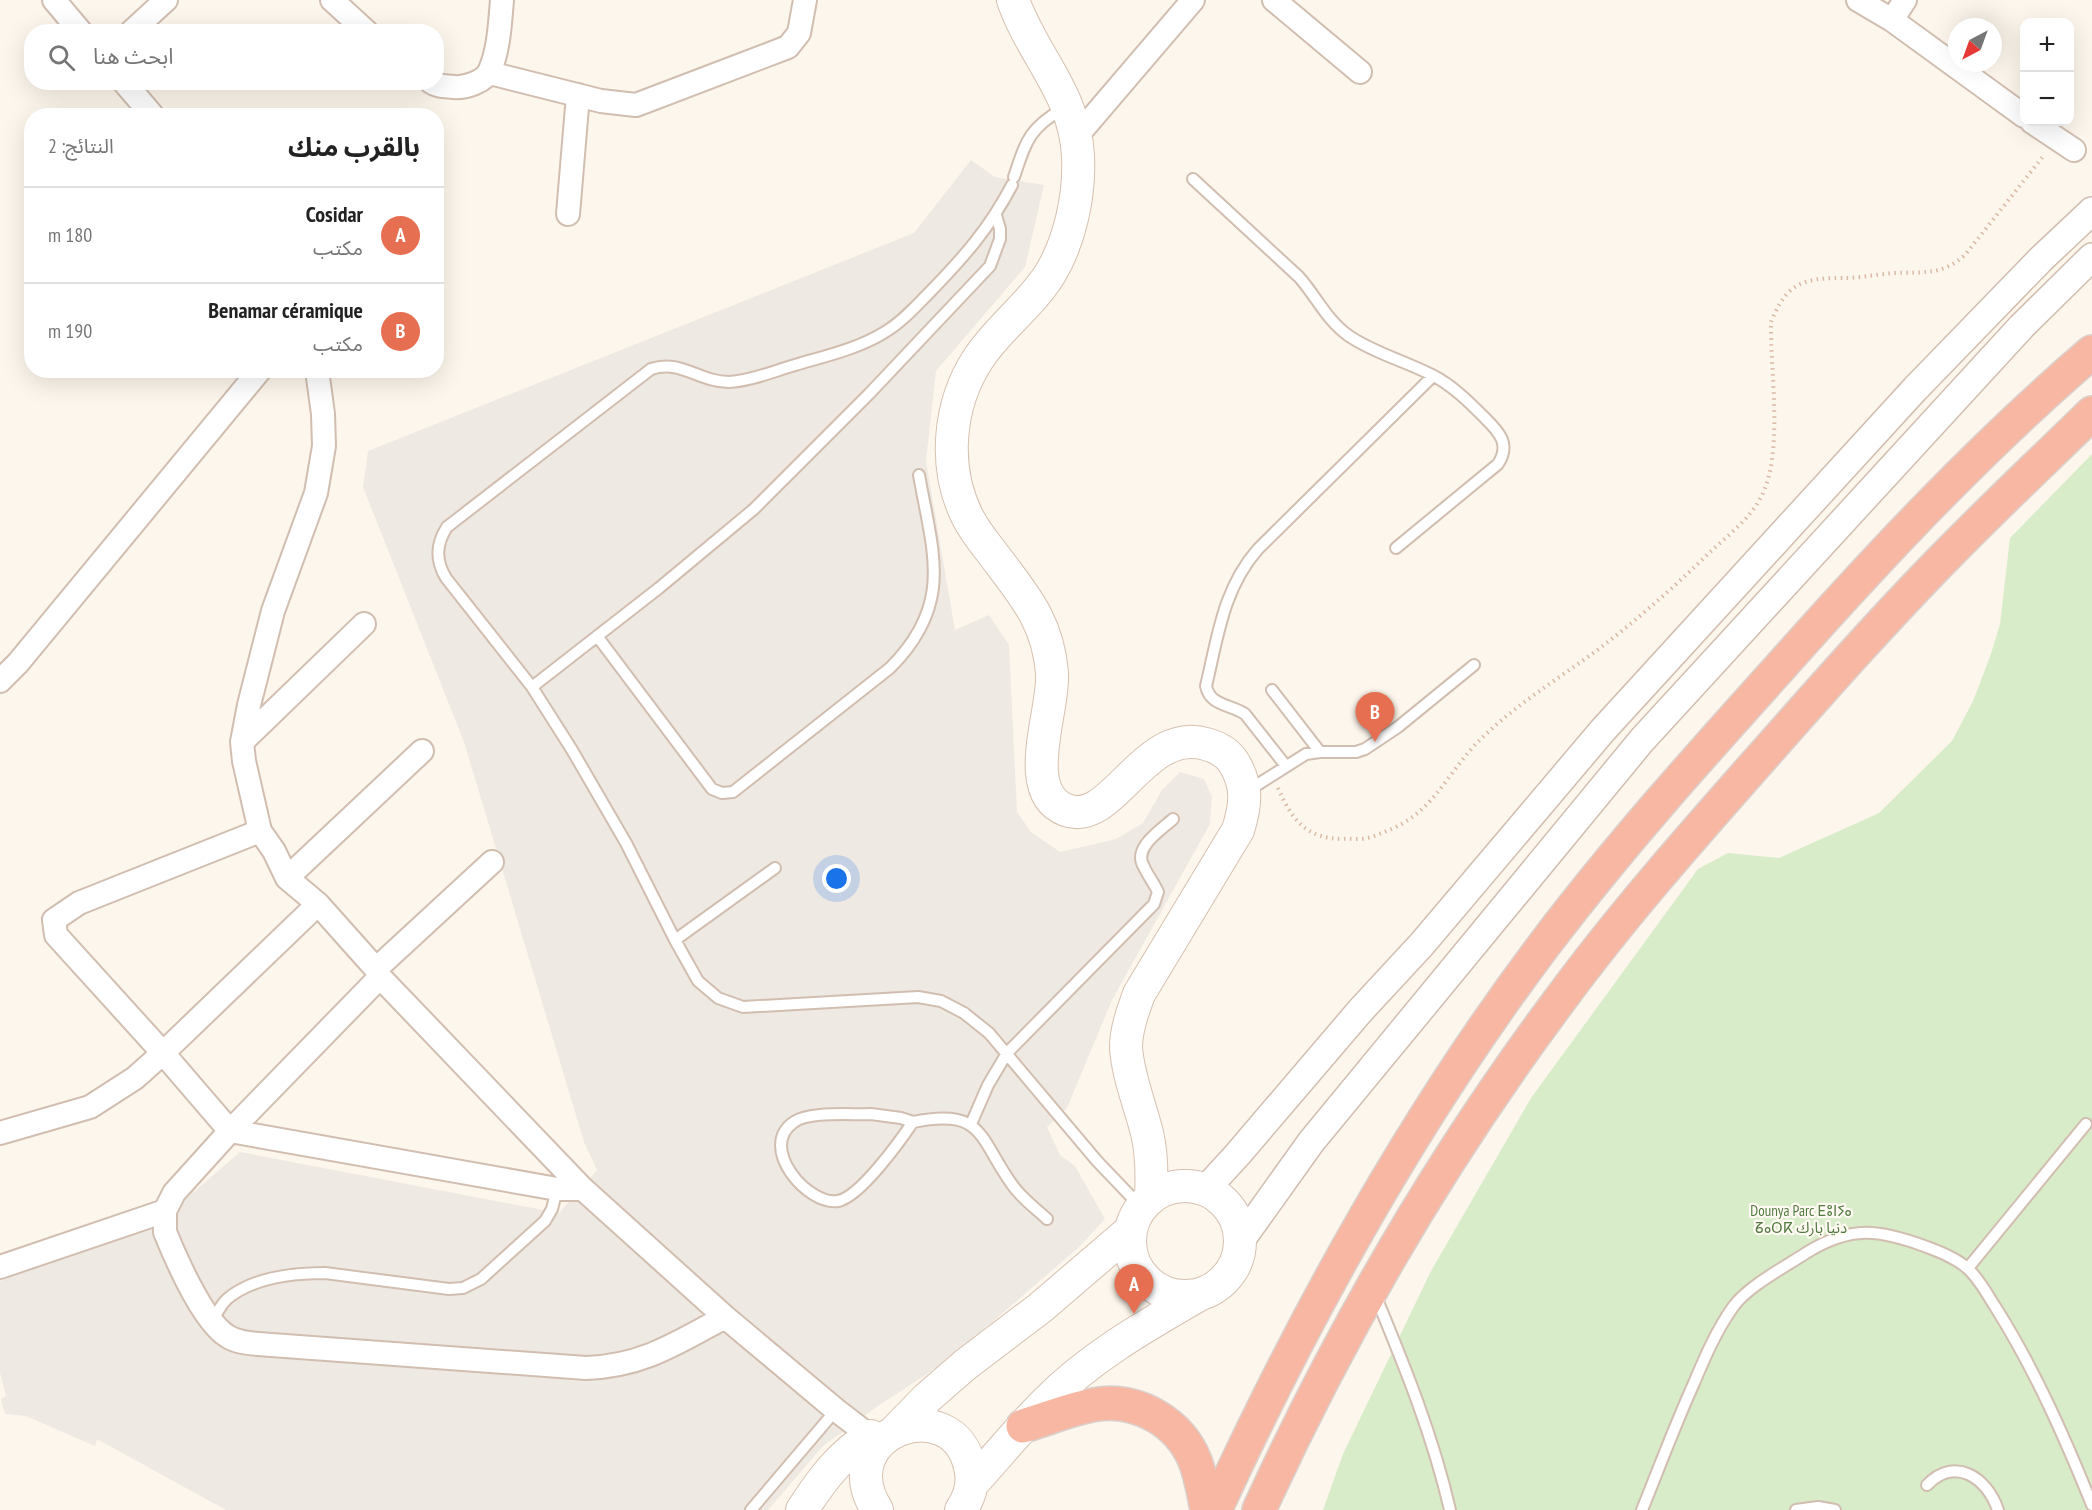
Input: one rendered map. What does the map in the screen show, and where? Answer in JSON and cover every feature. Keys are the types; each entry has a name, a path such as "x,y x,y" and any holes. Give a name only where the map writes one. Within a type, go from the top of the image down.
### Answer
{"highway":[{"path":"1215,1510 1276,1383 1347,1245 1426,1115 1483,1029 1543,946 1672,787 1881,555 1995,440 2092,352"},
{"path":"1258,1510 1323,1377 1410,1221 1457,1146 1559,1000 1663,869 1895,610 1991,511 2092,413"},
{"path":"1023,1426 1099,1404 1129,1406 1144,1410 1169,1425 1189,1448 1200,1476 1207,1510"}],"main road":[{"path":"1013,0 1022,24 1059,85 1067,107 1076,137 1078,159 1076,191 1063,247 1050,274 1033,298 978,358 963,387 953,418 951,454 957,487 967,516 1024,595 1044,629 1053,678 1051,704 1042,749 1042,777 1047,793 1066,810 1087,810 1119,789 1162,749 1175,743 1189,741 1220,749 1232,759 1240,772 1246,792 1244,811 1231,845 1139,994 1129,1024 1126,1047 1132,1082 1147,1134 1151,1166 1132,1255 1140,1271 1152,1285 1174,1295 1199,1295"},
{"path":"966,1498 1023,1426 1046,1401 1099,1358 1157,1319 1211,1290 1230,1274 1236,1264 1241,1240 1235,1216 1228,1206 1195,1187 1147,1134"},
{"path":"867,1502 868,1463 882,1437 965,1365 1040,1308 1141,1212 1173,1187 1195,1187"},
{"path":"802,1510 835,1464 850,1450 907,1426 920,1425 932,1427 949,1435 963,1449 969,1460 966,1498"}],"street":[{"path":"54,0 74,24"},
{"path":"140,24 166,0"},
{"path":"332,0 360,24"},
{"path":"359,0 363,24"},
{"path":"444,87 461,88 490,73 497,45 502,0"},
{"path":"490,73 601,101 636,105 789,47 799,33 805,0"},
{"path":"1076,137 1193,0"},
{"path":"1274,0 1360,72"},
{"path":"1858,0 1892,20 2020,112"},
{"path":"1892,20 1905,0"},
{"path":"131,90 146,108"},
{"path":"568,214 578,95"},
{"path":"2038,126 2065,145"},
{"path":"1195,1187 1246,1146 1345,1029 1422,944 1611,721 1915,389 2041,259 2092,211"},
{"path":"1241,1240 1311,1142 1642,740 2022,326 2092,257"},
{"path":"0,681 13,669 253,378"},
{"path":"318,378 324,446 316,493 273,611 242,742 244,761 260,831 274,851 287,878 318,904 378,973 583,1189 725,1317 836,1410 882,1437"},
{"path":"242,742 364,624"},
{"path":"287,878 422,752"},
{"path":"260,831 79,903 54,920 56,935 164,1053 230,1131 556,1189 583,1189"},
{"path":"492,862 378,973 174,1193 165,1212 164,1222 169,1242 202,1309 212,1323 232,1339 258,1344 586,1368 606,1367 644,1359 725,1317"},
{"path":"0,1133 90,1107 135,1078 164,1053 318,904"},
{"path":"0,1267 165,1212"}],"lane":[{"path":"1067,107 1040,124 1031,134 1013,181 996,215 958,263 907,315 884,333 853,347 745,380 716,381 669,365 651,369 447,527 438,547 440,568 532,687 608,811 698,981 718,998 730,1004 756,1007 918,997 941,1000 964,1013 989,1033 1008,1053 1141,1212"},
{"path":"1193,178 1299,277 1339,328 1356,340 1433,376 1471,405 1501,435 1504,451 1498,464 1396,548"},
{"path":"532,687 754,509 861,402 984,273 994,258 1000,238 996,215"},
{"path":"1286,766 1245,714 1212,700 1208,693 1206,686 1231,590 1238,575 1258,549 1433,376"},
{"path":"597,636 712,789 722,794 733,792 890,668 908,650 922,628 931,604 934,579 933,553 919,476"},
{"path":"1246,792 1306,754 1346,753 1365,749 1398,727 1474,665"},
{"path":"1272,690 1320,752"},
{"path":"971,1124 988,1085 1008,1053 1154,904 1158,892 1142,865 1140,855 1144,847 1173,819"},
{"path":"675,940 775,868"},
{"path":"913,1122 895,1147 864,1182 839,1201 829,1201 807,1189 794,1176 784,1162 781,1153 783,1134 788,1127 804,1117 871,1114 913,1122 946,1118 971,1124 985,1139 1015,1189 1047,1219"},
{"path":"1968,1268 2086,1124"},
{"path":"212,1323 226,1300 244,1288 304,1273 325,1273 449,1289 463,1288 481,1279 545,1221 554,1203 556,1189"},
{"path":"1642,1510 1714,1336 1735,1304 1762,1281 1825,1241 1847,1234 1869,1232 1892,1235 1943,1253 1968,1268 2013,1335 2063,1438 2092,1505"},
{"path":"1372,1288 1417,1396 1431,1436 1450,1510"},
{"path":"751,1510 836,1410"},
{"path":"1927,1485 1943,1473 1965,1472 1987,1489 1998,1510"},
{"path":"1797,1510 1818,1507 1835,1510"}],"path":[{"path":"1272,775 1294,819 1302,827 1320,836 1338,839 1367,838 1395,828 1416,816 1490,731 1644,614 1741,522 1761,497 1769,474 1774,441 1771,321 1779,303 1792,289 1809,280 1919,273 1942,270 1956,263 2065,145"}],"shaded area":[{"path":"971,160 995,177 1044,185 1025,267 936,371 926,461 955,630 989,615 1009,645 1017,812 1031,832 1060,852 1116,839 1143,823 1162,790 1180,772 1204,779 1212,797 1210,824 1112,1000 1067,1108 1047,1127 1060,1155 1075,1166 1105,1219 1079,1247 947,1361 878,1406 823,1446 768,1510 226,1510 97,1439 95,1446 26,1416 5,1414 1,1399 6,1396 0,1373 0,1281 150,1222 181,1203 240,1152 559,1213 597,1170 584,1142 464,742 363,487 368,451 914,233"}],"green space":[{"name":"Dounya Parc ⴹⵓⵏⵢⴰ ⵒⴰⵔⴽ دنيا بارك","path":"2092,454 2092,1510 1323,1510 1343,1454 1431,1271 1531,1098 1698,869 1728,853 1779,858 1879,813 1952,741 1973,701 2000,624 2010,538"}],"place":[{"name":"Benamar céramique","path":"1375,742"},
{"name":"Cosidar","path":"1134,1314"}]}
